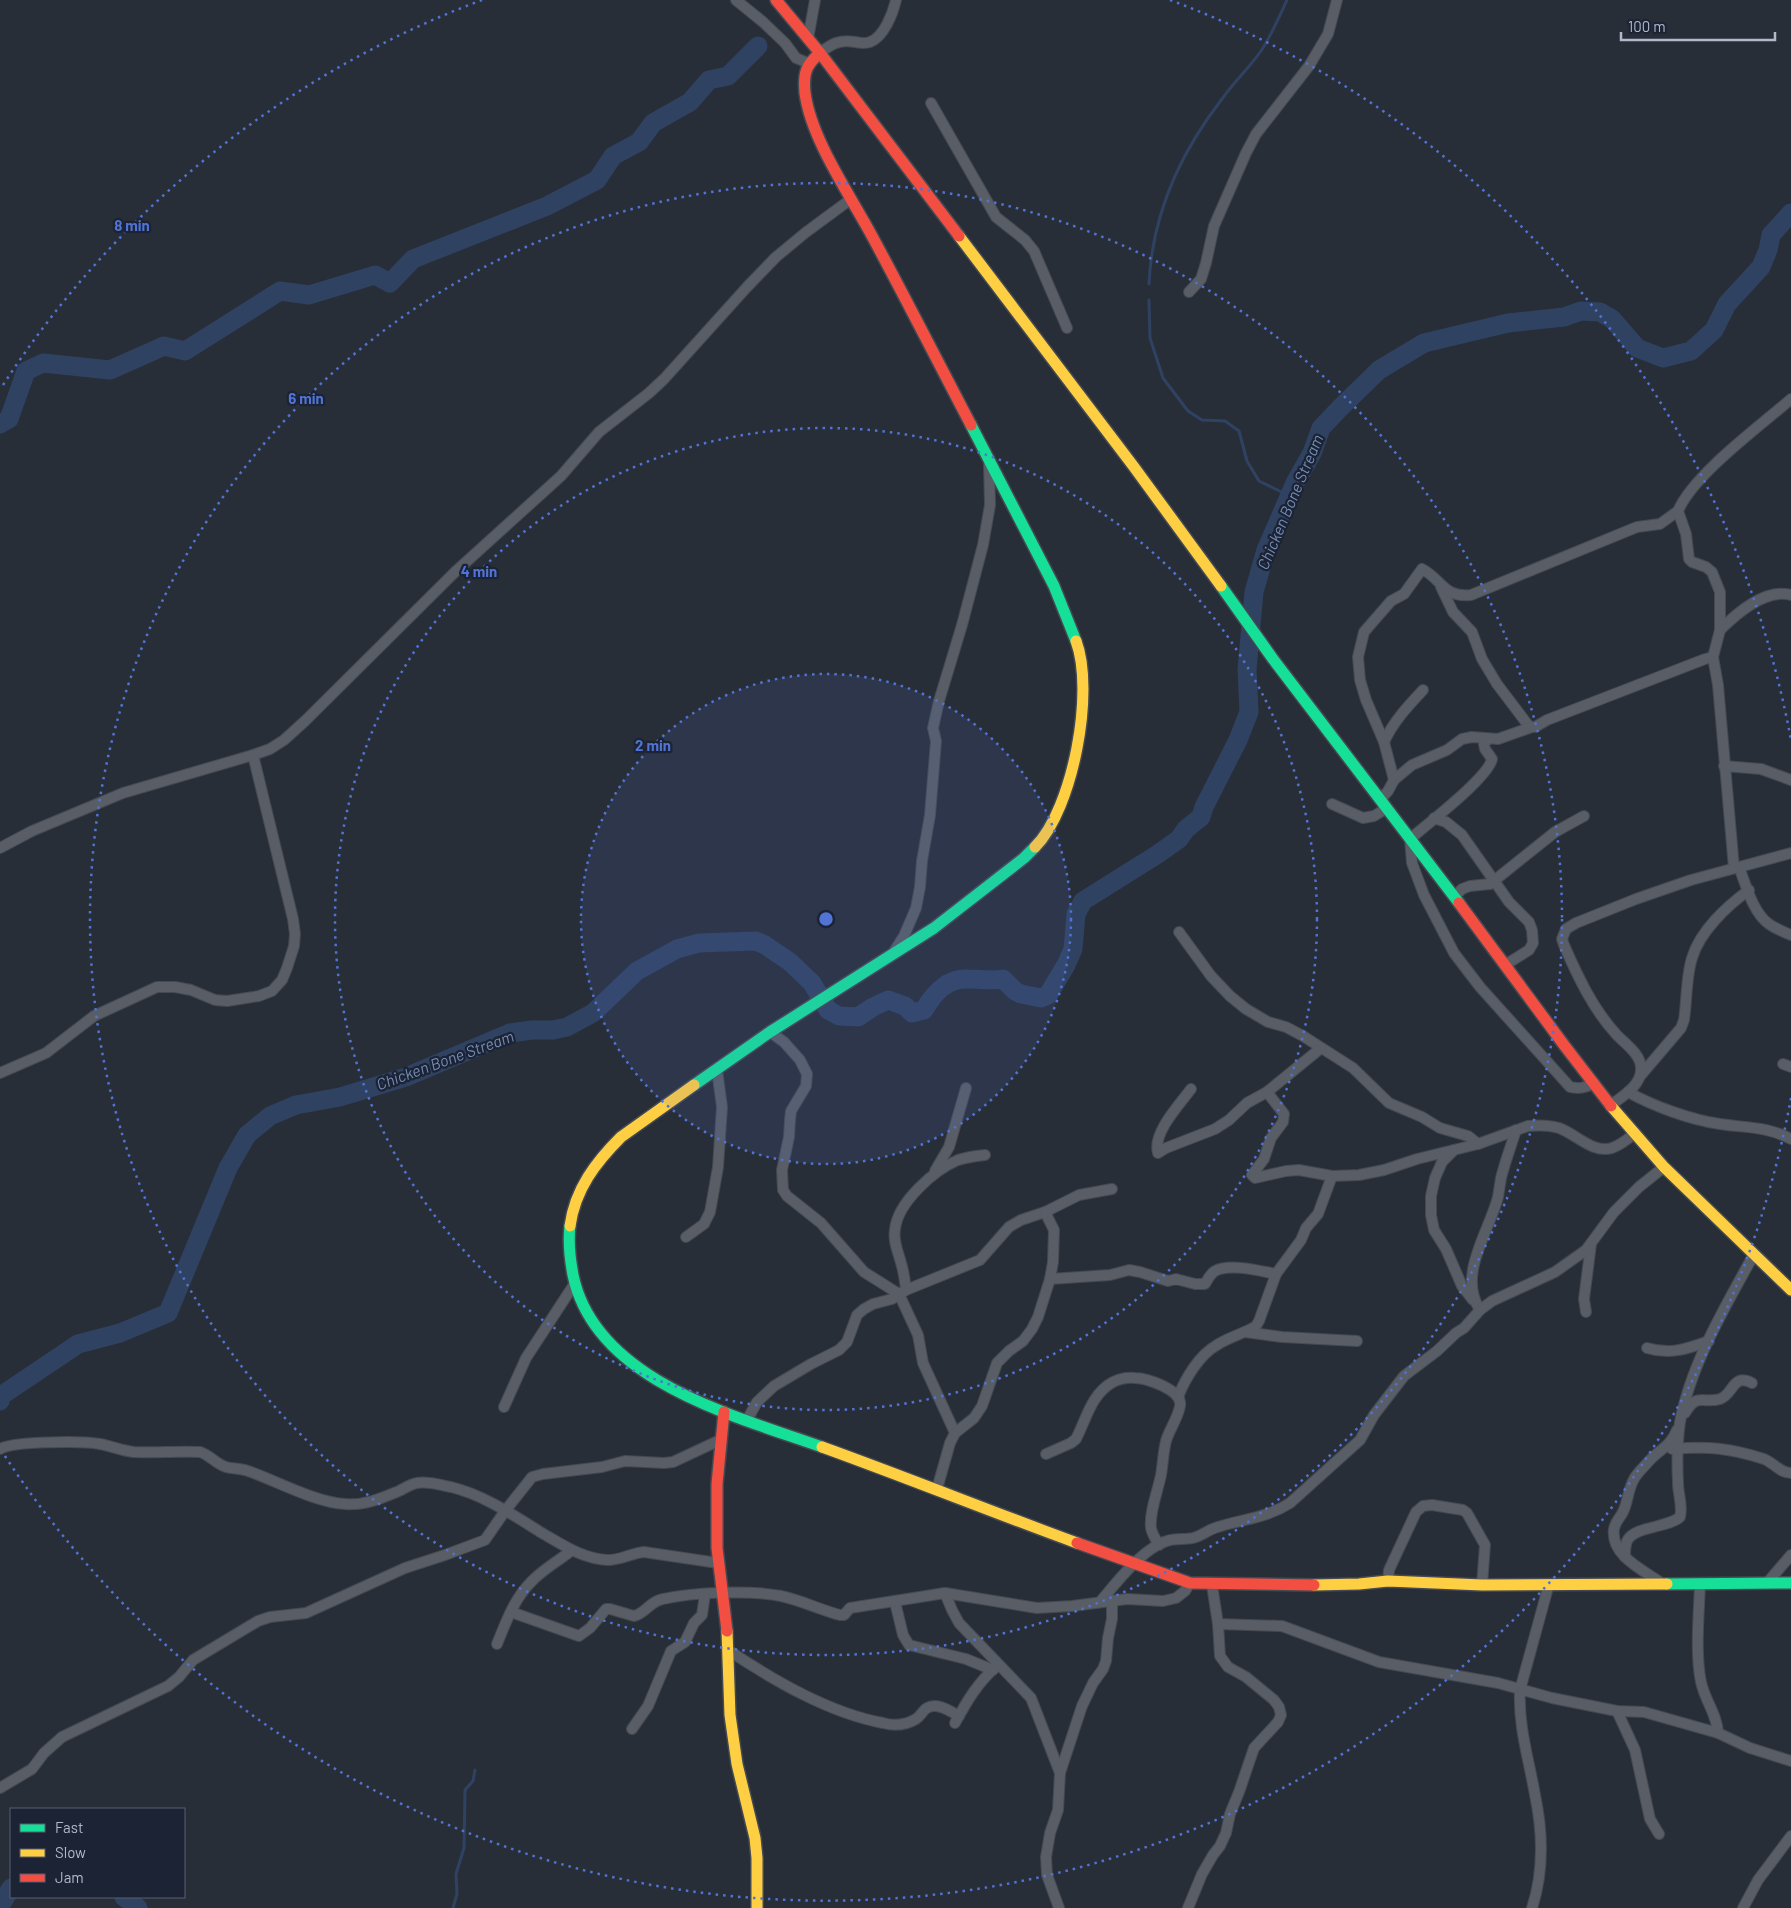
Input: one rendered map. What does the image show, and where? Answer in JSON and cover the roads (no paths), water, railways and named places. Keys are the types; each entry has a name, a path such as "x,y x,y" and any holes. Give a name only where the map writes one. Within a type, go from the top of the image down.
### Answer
{"main road":[{"path":"776,0 820,54 1134,468 1238,611 1611,1105 1664,1166 1753,1256 1789,1283"},
{"path":"820,54 808,63 805,78 809,116 819,139 897,282 1054,586 1078,647 1082,665 1084,695 1077,744 1064,798 1057,815 1038,844 1024,858 934,928 890,958 770,1032 622,1137 587,1176 577,1196 569,1235 570,1259 575,1283 583,1305 593,1322 618,1351 635,1365 678,1392 724,1412 937,1489 980,1508 1190,1583 1212,1585 1359,1584 1388,1581 1482,1585 1791,1583"},
{"path":"724,1412 720,1440 716,1521 718,1563 724,1593 730,1715 737,1764 755,1838 760,1907"}],"street":[{"path":"736,0 785,43 796,58 808,63"},
{"path":"808,39 815,0"},
{"path":"820,54 831,44 839,41 872,42 879,36 888,22 896,0"},
{"path":"1189,292 1201,279 1214,226 1246,153 1256,134 1310,66 1328,34 1337,0"},
{"path":"931,103 996,217 1024,240 1034,251 1067,328"},
{"path":"0,848 32,831 123,792 253,755 270,749 284,740 306,721 455,572 561,476 599,432 649,394 776,257 851,199"},
{"path":"1441,587 1455,594 1471,595 1637,527 1660,524 1678,511 1682,502 1708,471 1791,399"},
{"path":"890,958 904,936 916,908 930,815 936,741 933,728 983,545 990,505 989,460"},
{"path":"1678,511 1686,534 1689,559 1712,572 1717,580 1721,603 1720,630 1713,657 1718,686 1724,766 1736,868 1762,918 1769,924 1791,935"},
{"path":"1394,780 1384,742 1366,700 1360,680 1358,657 1364,632 1391,601 1404,594 1422,569 1430,573 1441,587 1453,612 1472,632 1482,658 1496,684 1528,725 1532,727"},
{"path":"1720,630 1729,621 1764,597 1776,593 1791,595"},
{"path":"1332,804 1363,818 1374,816 1384,803 1394,780 1412,765 1446,750 1462,739 1472,737 1488,739 1508,737 1532,727 1535,728 1547,720 1713,657"},
{"path":"1384,742 1404,710 1422,690"},
{"path":"1488,739 1484,744 1492,759 1487,770 1463,795 1410,839 1412,863 1424,895 1454,953 1480,987 1570,1087 1578,1089 1594,1083"},
{"path":"0,1073 46,1053 94,1016 157,987 175,987 191,990 215,1000 227,1001 259,996 272,991 282,980 288,968 295,934 253,755"},
{"path":"1724,766 1762,769 1791,780"},
{"path":"1454,897 1462,889 1475,884 1487,886 1555,832 1584,816"},
{"path":"1434,818 1446,822 1455,828 1495,880 1509,902 1529,922 1533,943 1529,950 1505,965"},
{"path":"1640,1076 1641,1063 1638,1058 1605,1021 1583,987 1564,945 1563,934 1566,929 1636,898 1791,853"},
{"path":"1611,1105 1628,1092 1682,1028 1691,960 1699,942 1724,910 1748,890"},
{"path":"1179,932 1211,976 1230,996 1268,1022 1286,1027 1353,1068 1389,1103 1422,1117 1440,1128 1468,1136 1478,1144"},
{"path":"770,1032 784,1042 800,1060 807,1074 806,1086 791,1112 789,1137 782,1170 783,1190 786,1196 821,1223 864,1272 903,1292"},
{"path":"1191,1089 1164,1126 1157,1143 1158,1153 1173,1145 1215,1129 1247,1103 1266,1092 1321,1048"},
{"path":"686,1237 704,1224 710,1212 717,1176 722,1107 717,1070"},
{"path":"928,1180 949,1147 966,1088"},
{"path":"1266,1092 1284,1114 1283,1122 1274,1132 1264,1158 1252,1175 1253,1177 1299,1170 1332,1176 1358,1175 1384,1170 1417,1159 1478,1144 1536,1125 1558,1128 1601,1149 1611,1149 1620,1145 1635,1133"},
{"path":"1628,1092 1660,1108 1692,1118 1719,1124 1767,1129 1791,1139"},
{"path":"1477,1306 1472,1285 1478,1251 1498,1197 1501,1178 1516,1130"},
{"path":"1455,1150 1442,1162 1435,1178 1431,1196 1431,1215 1434,1230 1446,1249 1462,1286 1477,1306"},
{"path":"955,1433 926,1370 918,1335 903,1292 902,1264 896,1249 894,1229 897,1218 918,1188 943,1168 958,1160 985,1155"},
{"path":"1100,1602 1134,1564 1166,1541 1195,1538 1215,1527 1266,1515 1278,1511 1290,1503 1360,1440 1374,1415 1404,1376 1429,1358 1456,1332 1464,1328 1477,1306 1555,1272 1591,1244 1614,1212 1664,1166"},
{"path":"1178,1397 1193,1370 1208,1352 1219,1344 1256,1326 1276,1274 1301,1240 1306,1228 1318,1214 1332,1176"},
{"path":"747,1420 757,1402 774,1386 810,1364 839,1350 847,1342 857,1315 864,1309 980,1260 1012,1225 1045,1212 1079,1195 1112,1189"},
{"path":"937,1489 950,1443 955,1433 974,1418 982,1406 997,1363 1023,1341 1032,1328 1050,1279 1053,1262 1054,1230 1045,1212"},
{"path":"1586,1312 1584,1299 1591,1244"},
{"path":"1624,1557 1627,1540 1634,1534 1673,1522 1680,1517 1678,1448 1680,1422 1693,1377 1708,1341 1753,1256"},
{"path":"1050,1279 1110,1275 1129,1270 1168,1281 1176,1279 1205,1284 1214,1272 1222,1268 1249,1268 1276,1274"},
{"path":"504,1407 526,1358 575,1283"},
{"path":"1244,1332 1282,1337 1357,1341"},
{"path":"1647,1348 1673,1352 1708,1341"},
{"path":"1046,1454 1076,1439 1093,1403 1103,1389 1121,1379 1144,1378 1164,1386 1178,1397 1180,1406 1166,1440 1151,1521 1152,1532 1159,1545"},
{"path":"1663,1584 1624,1557 1614,1537 1617,1521 1623,1513 1634,1479 1653,1457 1664,1450 1671,1442 1690,1404 1697,1400 1720,1399 1728,1394 1737,1382 1743,1380 1752,1383"},
{"path":"0,1788 32,1769 44,1753 62,1737 168,1686 179,1677 192,1660 258,1622 270,1617 310,1611 405,1568 485,1540 532,1477 602,1467 625,1461 673,1462 720,1440"},
{"path":"0,1449 35,1443 99,1443 132,1452 200,1452 208,1454 219,1464 226,1467 246,1470 278,1484 332,1503 358,1504 383,1498 416,1483 452,1488 486,1500 572,1551 595,1558 609,1560 630,1557 636,1553 644,1552 718,1563"},
{"path":"1664,1450 1718,1447 1766,1460 1784,1472 1791,1473"},
{"path":"1388,1581 1390,1570 1416,1512 1423,1506 1432,1506 1463,1510 1470,1517 1485,1545 1482,1585"},
{"path":"497,1644 511,1612 523,1591 532,1581 572,1551"},
{"path":"1767,1583 1791,1555"},
{"path":"511,1612 579,1636 590,1628 606,1609 634,1616 644,1612 654,1601 664,1598 705,1594 767,1594 782,1596 840,1616 850,1608 945,1594 1037,1608 1072,1606 1112,1600 1164,1601 1176,1598 1185,1591 1190,1583"},
{"path":"1532,1908 1538,1884 1542,1852 1539,1815 1524,1744 1519,1706 1520,1690 1548,1584"},
{"path":"1700,1584 1698,1634 1700,1680 1717,1720 1718,1733"},
{"path":"1188,1908 1202,1874 1226,1833 1230,1814 1254,1748 1278,1722 1281,1715 1279,1707 1274,1700 1260,1687 1223,1662 1220,1656 1218,1624 1212,1585"},
{"path":"632,1729 648,1706 672,1652 685,1642 694,1623 702,1615 705,1594"},
{"path":"945,1594 959,1623 997,1667 1031,1698 1060,1773"},
{"path":"1059,1908 1047,1875 1046,1857 1058,1810 1060,1773 1082,1706 1093,1682 1106,1661 1112,1619 1112,1600"},
{"path":"895,1602 903,1635 909,1645 997,1667"},
{"path":"1218,1624 1282,1626 1379,1662 1498,1684 1618,1711 1644,1712 1718,1733 1750,1748 1791,1761"},
{"path":"728,1650 766,1675 809,1697 838,1709 883,1723 898,1725 918,1718 926,1708 935,1706 949,1710 957,1719 971,1694 985,1676 997,1667"},
{"path":"1618,1711 1635,1750 1650,1819 1659,1834"},
{"path":"1743,1908 1758,1880 1791,1836"},
{"path":"1055,1897 1064,1908"}],"waterway":[{"path":"1149,284 1151,258 1162,209 1181,163 1207,120 1261,51 1272,33 1287,0"},
{"path":"0,424 9,419 26,371 43,363 110,370 164,346 185,351 280,291 309,295 375,275 390,283 413,259 547,206 597,180 613,156 639,142 653,123 690,102 709,80 728,76 758,46"},
{"name":"Chicken Bone Stream","path":"0,1401 2,1395 78,1344 120,1333 168,1313 228,1168 247,1135 270,1116 296,1105 340,1097 406,1077 510,1033 553,1030 567,1027 593,1013 637,971 677,949 699,943 756,941 790,962 812,983 828,1010 839,1016 858,1017 888,1000 905,1006 912,1013 924,1010 937,992 947,984 960,979 1003,979 1015,991 1021,994 1041,998 1048,995 1073,949 1076,914 1083,901 1158,854 1179,839 1186,829 1201,817 1204,807 1238,740 1249,712 1247,669 1254,592 1266,550 1295,483 1312,453 1321,428 1379,370 1424,343 1508,323 1564,317 1581,311 1600,312 1612,319 1637,348 1663,358 1691,351 1714,330 1727,304 1761,267 1768,250 1771,235 1791,213"},
{"path":"1149,300 1150,338 1163,378 1188,411 1202,420 1225,421 1239,431 1247,461 1259,481 1290,496"},
{"path":"453,1908 457,1894 456,1874 464,1848 465,1790 473,1781 475,1770"},
{"path":"0,1906 10,1890"},
{"path":"125,1898 138,1908"}]}
